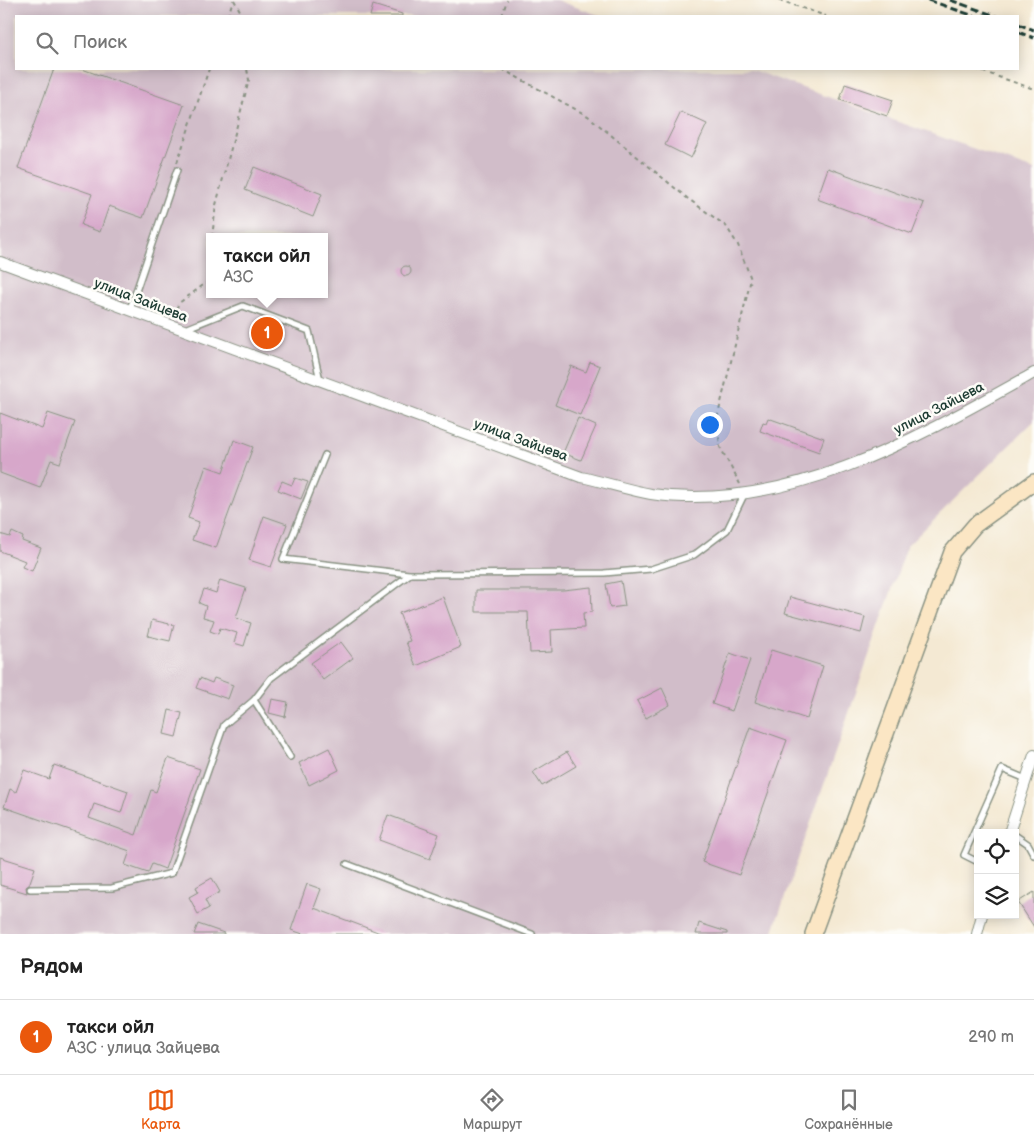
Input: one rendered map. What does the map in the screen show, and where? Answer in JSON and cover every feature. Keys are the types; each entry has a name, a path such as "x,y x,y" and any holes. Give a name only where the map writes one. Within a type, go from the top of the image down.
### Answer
{"street":[{"name":"улица Зайцева","path":"0,262 582,477 652,494 710,496 783,487 864,459 925,434 1034,373"},
{"path":"813,934 952,552 976,525 1034,482"},
{"path":"1012,829 1034,755"},
{"path":"976,934 981,919"}],"lane":[{"path":"130,309 177,170"},
{"path":"182,330 243,306 309,331 320,381"},
{"path":"325,454 283,559 410,574 604,573 650,569 694,555 727,530 745,493"},
{"path":"30,889 112,888 172,873 224,725 254,700 271,678 410,574"},
{"path":"254,700 290,756"},
{"path":"975,829 1002,769 1026,779"},
{"path":"974,832 964,855 974,860"},
{"path":"1019,838 1028,844 1034,854"},
{"path":"347,864 532,934"}],"path":[{"path":"228,15 233,0"},
{"path":"233,0 242,15"},
{"path":"502,15 507,0"},
{"path":"778,0 823,15"},
{"path":"177,170 177,162 209,70"},
{"path":"213,233 216,206 249,80 247,70"},
{"path":"504,70 588,116 687,198 726,226 738,245 751,279 717,419 720,447 745,493"},
{"path":"978,70 1034,89"},
{"path":"169,325 179,303 206,283"}],"shaded area":[{"path":"0,0 556,0 598,15 15,15 15,70 752,70 1034,170 1034,421 907,546 772,934 0,934"}],"building":[{"path":"373,5 402,14 402,15 370,15"},
{"path":"54,70 85,70 184,105 143,218 109,206 100,232 81,225 92,194 18,168"},
{"path":"845,84 893,100 887,116 840,100"},
{"path":"681,112 707,124 691,158 665,145"},
{"path":"254,167 322,194 313,217 245,190"},
{"path":"828,168 924,203 912,234 817,199"},
{"path":"404,266 408,266 411,271 410,275 404,276 401,273 401,269"},
{"path":"590,362 600,366 580,415 555,405 571,366 586,372"},
{"path":"0,413 42,429 48,413 75,422 60,463 51,460 40,488 0,473"},
{"path":"578,418 596,426 581,460 563,453"},
{"path":"768,418 824,438 819,452 760,431 763,422 766,423"},
{"path":"234,440 253,447 216,548 192,540 199,522 188,518 206,466 223,472"},
{"path":"295,478 308,482 301,499 278,490 282,481 292,485"},
{"path":"264,516 287,524 271,567 249,560"},
{"path":"12,532 23,537 22,541 41,548 32,571 22,567 25,561 0,551 0,534 10,537"},
{"path":"220,580 246,588 236,618 251,623 244,646 234,643 237,633 220,628 218,634 210,631 214,620 203,617 206,606 199,603 204,589 216,593"},
{"path":"621,581 625,606 610,608 606,584"},
{"path":"591,587 592,612 583,613 584,628 551,630 552,652 530,653 528,612 476,612 476,590 563,590"},
{"path":"443,597 461,647 416,666 406,642 410,641 399,613"},
{"path":"790,597 865,617 861,633 785,613"},
{"path":"152,620 174,625 170,641 148,636"},
{"path":"341,642 353,658 323,680 311,663"},
{"path":"771,650 823,666 807,719 755,702"},
{"path":"730,653 750,660 732,711 712,704"},
{"path":"200,678 212,683 214,678 233,685 228,699 196,688"},
{"path":"662,688 670,705 646,718 637,701"},
{"path":"272,699 288,702 285,717 269,713"},
{"path":"169,710 182,713 176,737 164,734"},
{"path":"750,727 787,740 739,875 702,862"},
{"path":"329,748 339,770 309,785 299,763"},
{"path":"567,752 576,766 542,786 533,772"},
{"path":"168,758 200,769 165,869 152,864 148,873 125,865 130,851 4,807 10,789 16,792 24,770 49,779 54,765 128,791 121,813 94,804 89,818 136,835 151,790 156,792"},
{"path":"388,815 439,834 430,859 379,840"},
{"path":"0,857 35,868 29,885 26,887 27,893 0,885"},
{"path":"212,878 220,892 205,900 209,908 198,914 189,897 198,892 196,887"},
{"path":"307,884 321,889 314,908 383,934 303,934 291,930"},
{"path":"1034,892 1034,927 1019,904 1019,901"},
{"path":"699,923 727,932 727,934 696,934"},
{"path":"198,924 224,933 224,934 194,934"}],"railway":[{"path":"928,0 971,15"},
{"path":"950,0 993,15"},
{"path":"1019,24 1034,30"},
{"path":"1019,32 1034,38"}],"place":[{"name":"такси ойл","path":"267,333"}]}
